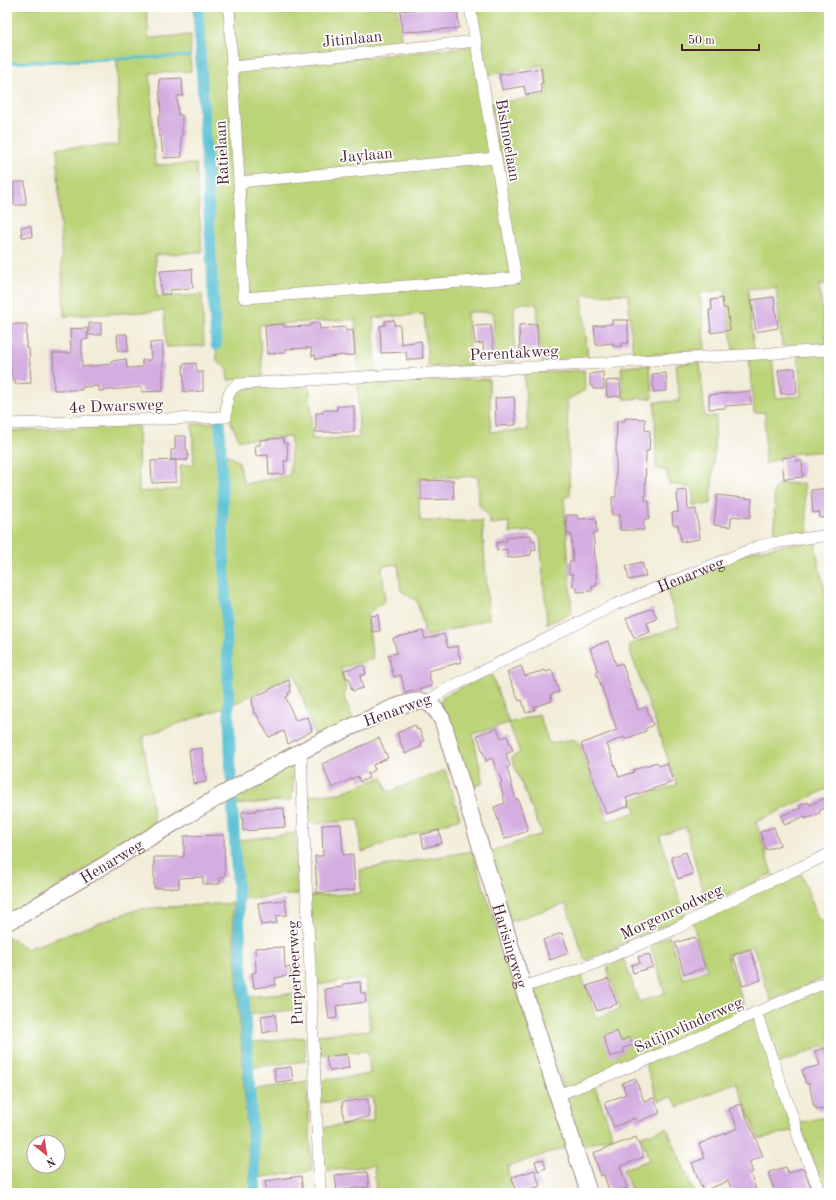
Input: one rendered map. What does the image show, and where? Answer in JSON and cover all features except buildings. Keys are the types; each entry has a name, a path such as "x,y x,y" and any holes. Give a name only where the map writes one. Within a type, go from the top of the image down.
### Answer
{"street":[{"name":"Ratielaan","path":"230,7 244,298"},
{"name":"Bishnoelaan","path":"244,298 516,278 470,7"},
{"name":"Jitinlaan","path":"232,67 476,41"},
{"name":"Jaylaan","path":"239,182 496,158"},
{"name":"Perentakweg","path":"226,417 228,394 231,389 240,384 829,350"},
{"name":"4e Dwarsweg","path":"7,424 226,417"},
{"name":"Henarweg","path":"7,922 27,912 238,785 301,750 334,734 402,705 414,702 426,702 447,689 614,605 759,546 829,535"},
{"name":"Harisingweg","path":"426,702 436,710 442,719 523,987 589,1193"},
{"name":"Purperbeerweg","path":"301,750 320,1193"},
{"name":"Morgenroodweg","path":"523,987 589,966 673,930 745,893 829,854"},
{"name":"Satijnvlinderweg","path":"558,1095 647,1060 829,980"},
{"path":"756,1012 799,1139 817,1184"}],"green space":[{"path":"7,7 146,7 149,38 191,35 191,71 150,73 155,165 196,164 202,252 155,255 157,297 202,295 204,346 166,347 164,311 64,316 57,148 119,145 117,59 7,63"},
{"path":"198,7 226,7 242,301 519,282 491,104 548,95 543,65 487,75 475,7 829,7 829,284 819,285 827,345 782,346 776,287 748,289 754,350 733,351 725,290 700,292 705,350 633,356 628,294 582,295 588,359 541,362 537,304 523,303 514,306 515,362 495,363 493,312 467,312 470,366 428,367 424,314 373,318 376,371 359,372 355,319 259,325 263,377 228,380 227,369 217,361"},
{"path":"233,7 397,7 402,44 235,62"},
{"path":"474,46 493,155 243,177 237,70"},
{"path":"494,162 512,275 246,295 243,185"},
{"path":"829,352 829,451 788,454 765,464 765,412 754,413 749,359 772,357 776,398 801,396 798,355"},
{"path":"700,362 705,417 716,416 711,504 693,505 693,488 669,484 667,471 656,469 655,402 680,401 676,364"},
{"path":"649,365 653,398 624,399 621,367"},
{"path":"584,370 585,390 567,400 570,496 564,497 572,613 547,624 540,537 533,531 510,533 509,522 490,524 489,516 479,505 478,476 418,479 420,521 482,521 489,619 426,637 417,601 401,591 398,564 382,566 385,601 367,614 373,659 341,668 346,690 344,697 354,721 316,739 295,674 229,706 143,736 155,828 7,918 7,431 138,425 139,492 180,489 180,465 194,465 192,424 220,422 221,451 239,462 244,484 290,475 291,437 239,440 228,416 229,397 237,388 306,384 310,391 312,439 359,438 358,382 489,379 491,432 528,430 524,373"},
{"path":"780,483 804,484 808,533 775,538 774,489"},
{"path":"815,540 819,567 829,606 829,788 756,822 772,874 706,905 686,827 660,836 685,916 585,961 566,904 508,922 486,853 542,834 511,757 520,753 509,723 539,714 549,743 577,739 608,821 636,812 632,799 677,785 628,645 679,626 666,588 752,551"},
{"path":"491,673 509,723 473,734 483,783 466,790 440,703 444,696"},
{"path":"290,764 294,769 292,800 232,805 231,794"},
{"path":"445,770 460,818 362,852 359,820 308,824 307,796 340,793 382,777 388,792"},
{"path":"295,833 298,894 237,900 233,841"},
{"path":"472,851 567,1147 507,1167 513,1193 376,1193 374,1166 323,1171 320,1128 373,1121 373,1097 318,1103 317,1081 370,1074 368,1051 317,1055 316,1035 370,1030 366,978 315,985 309,896 361,893 360,870"},
{"path":"801,873 819,921 829,917 829,976 771,1001 753,946 727,955 746,1011 644,1057 564,1089 532,988 581,973 596,1018 620,1009 607,967 624,959 639,1002 665,993 650,945 669,936 683,979 707,970 692,921 749,894"},
{"path":"232,903 251,1193 7,1193 7,936 27,949 138,909"},
{"path":"829,984 829,1057 825,1045 778,1064 761,1013"},
{"path":"302,993 302,1009 244,1015 243,997"},
{"path":"755,1017 794,1130 759,1139 736,1082 678,1107 672,1097 658,1101 645,1063"},
{"path":"304,1037 306,1061 247,1068 246,1043"},
{"path":"307,1082 312,1171 255,1178 249,1090"},
{"path":"595,1087 613,1136 581,1147 567,1100 571,1095"},
{"path":"829,1116 829,1193 808,1193 824,1189 799,1123"},
{"path":"667,1128 694,1193 623,1193 631,1190 623,1169 649,1160 641,1136"}],"waterway":[{"path":"198,7 216,345"},
{"path":"7,63 190,56"},
{"path":"220,422 231,779"},
{"path":"232,799 256,1193"}]}
